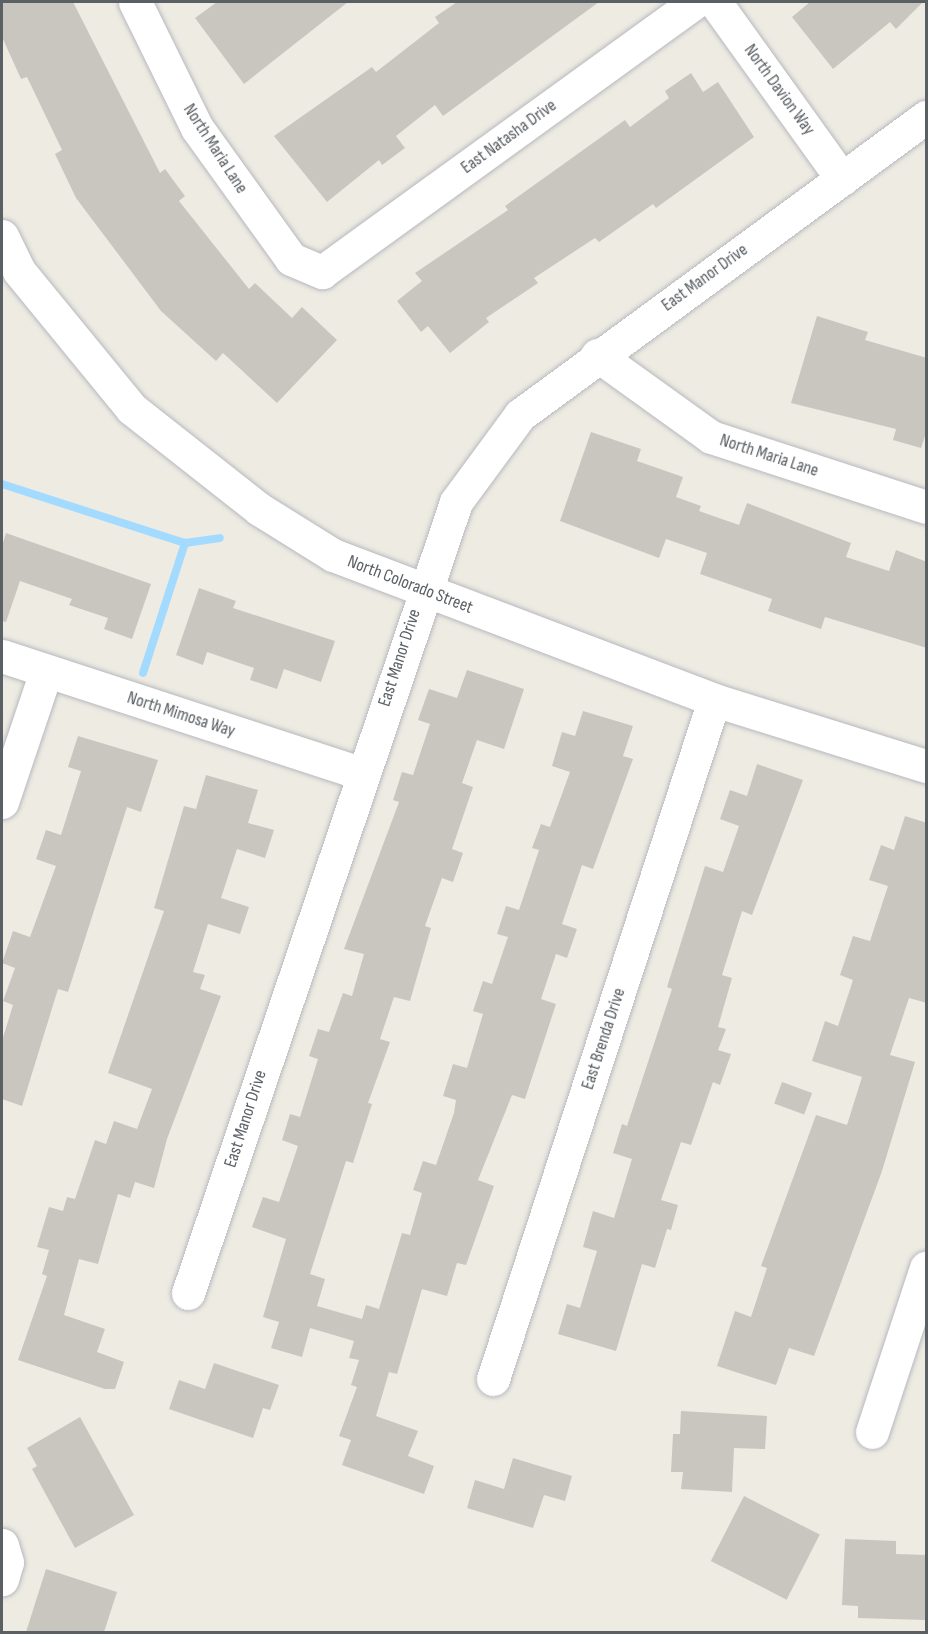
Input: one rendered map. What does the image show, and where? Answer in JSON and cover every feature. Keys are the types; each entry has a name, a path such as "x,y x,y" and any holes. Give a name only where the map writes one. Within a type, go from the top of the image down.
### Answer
{"street":[{"name":"North Maria Lane","path":"137,2 197,128 291,259 322,272"},
{"name":"East Natasha Drive","path":"322,272 694,2"},
{"name":"North Davion Way","path":"716,2 842,178"},
{"name":"East Manor Drive","path":"188,1293 422,591 456,502 520,416 597,355 927,117"},
{"name":"North Colorado Street","path":"2,236 19,270 132,409 278,520 333,555 422,591 714,700 927,766"},
{"name":"North Maria Lane","path":"597,355 711,437 927,507"},
{"name":"North Mimosa Way","path":"2,657 361,773"},
{"path":"2,802 46,671"},
{"name":"East Brenda Drive","path":"493,1379 714,700"},
{"path":"872,1432 927,1268"},
{"path":"2,1545 7,1562 2,1579"}],"building":[{"path":"2,2 73,2 160,173 165,169 185,196 179,201 249,289 255,283 292,318 302,307 337,340 277,403 223,353 216,361 161,311 76,198 55,154 62,150 27,77 21,79 2,37"},
{"path":"217,2 348,2 244,84 195,18"},
{"path":"457,2 599,2 443,116 435,105 396,136 405,148 382,165 379,160 327,202 274,136 372,67 376,72 439,23 435,17"},
{"path":"810,2 923,2 896,29 890,22 833,69 792,17"},
{"path":"691,73 703,92 718,82 754,137 656,208 653,204 599,242 595,238 534,278 538,283 486,318 489,322 450,353 428,326 421,332 397,301 422,281 415,273 508,210 505,206 625,120 630,127 669,98 665,91"},
{"path":"817,316 868,332 865,340 927,358 927,430 921,448 893,440 896,429 791,403"},
{"path":"591,432 641,449 637,461 683,477 676,497 701,506 699,511 739,525 747,503 851,543 846,557 889,571 896,550 927,562 927,648 825,617 821,629 768,611 772,599 700,574 707,553 666,539 659,558 560,521"},
{"path":"6,533 151,584 132,639 104,629 108,618 69,605 72,599 20,581 6,622 2,621 2,546"},
{"path":"199,588 236,601 233,608 335,641 321,682 284,669 277,689 250,680 254,668 207,652 203,665 176,655"},
{"path":"467,670 524,689 504,749 477,740 462,783 473,787 452,849 463,853 453,882 442,878 425,926 431,928 410,1001 394,997 380,1039 390,1042 368,1103 372,1104 353,1163 346,1161 310,1274 325,1279 317,1306 362,1319 366,1305 379,1309 402,1233 410,1235 422,1193 413,1190 423,1161 436,1165 454,1113 456,1100 443,1096 453,1064 467,1068 483,1014 473,1011 483,981 492,984 508,937 497,934 506,906 519,910 539,850 532,848 541,824 550,827 570,772 552,766 562,732 575,736 583,711 633,726 623,756 633,759 593,869 582,865 562,924 577,929 567,958 556,954 541,999 556,1004 525,1099 512,1095 478,1180 494,1186 466,1265 457,1263 447,1296 422,1289 397,1374 389,1372 376,1416 418,1431 408,1456 434,1466 424,1494 342,1465 351,1440 339,1436 357,1387 351,1385 359,1360 349,1358 354,1341 310,1328 302,1357 271,1348 279,1322 263,1317 286,1239 252,1227 263,1197 279,1202 298,1146 282,1140 290,1114 300,1117 318,1059 309,1056 318,1029 329,1032 343,993 352,996 364,954 344,949 399,802 393,800 402,772 413,775 430,724 418,720 429,689 457,698"},
{"path":"78,736 158,760 141,812 127,807 68,992 58,989 22,1106 2,1099 2,1041 13,1005 3,1001 15,968 2,963 13,931 30,937 56,866 36,859 46,830 61,835 81,771 68,767"},
{"path":"757,764 803,780 752,915 742,911 722,975 732,978 718,1027 726,1029 718,1050 731,1054 720,1085 713,1082 691,1145 681,1142 661,1200 678,1205 671,1230 667,1229 655,1268 642,1264 616,1351 558,1334 567,1304 580,1308 597,1251 583,1247 593,1211 614,1218 632,1159 613,1153 622,1124 627,1126 672,989 667,987 705,866 723,872 739,826 720,819 730,790 747,796"},
{"path":"206,775 258,790 248,823 274,830 265,858 237,849 221,898 249,907 240,934 208,924 193,972 205,975 200,989 221,996 167,1139 154,1188 135,1182 130,1198 118,1194 98,1264 79,1259 64,1315 105,1329 97,1352 124,1362 115,1389 105,1389 18,1360 47,1276 42,1274 49,1250 37,1247 49,1207 63,1211 67,1197 75,1199 95,1140 106,1144 114,1121 137,1129 152,1089 108,1073 164,911 154,908 184,806 196,809"},
{"path":"905,816 927,823 927,1003 909,998 890,1055 915,1062 882,1171 814,1356 789,1348 776,1385 717,1366 735,1311 751,1317 767,1268 761,1266 816,1115 847,1125 862,1077 812,1061 825,1021 838,1026 853,980 840,975 853,936 870,941 888,886 869,880 881,845 894,850"},
{"path":"782,1082 812,1093 804,1115 774,1104"},
{"path":"214,1363 279,1385 270,1410 263,1408 253,1438 169,1409 179,1380 205,1389"},
{"path":"681,1411 767,1416 765,1449 734,1448 732,1492 681,1489 683,1472 671,1472 673,1434 680,1434"},
{"path":"80,1417 134,1515 75,1548 32,1469 37,1466 27,1448"},
{"path":"513,1458 572,1476 565,1501 544,1495 533,1528 467,1508 475,1480 504,1489"},
{"path":"744,1496 820,1535 787,1600 711,1561"},
{"path":"845,1539 896,1541 896,1554 927,1555 925,1620 858,1618 858,1606 842,1605"},
{"path":"46,1569 117,1592 104,1632 26,1632"}],"waterway":[{"path":"2,484 185,543 220,538"},
{"path":"143,673 185,543"}]}
